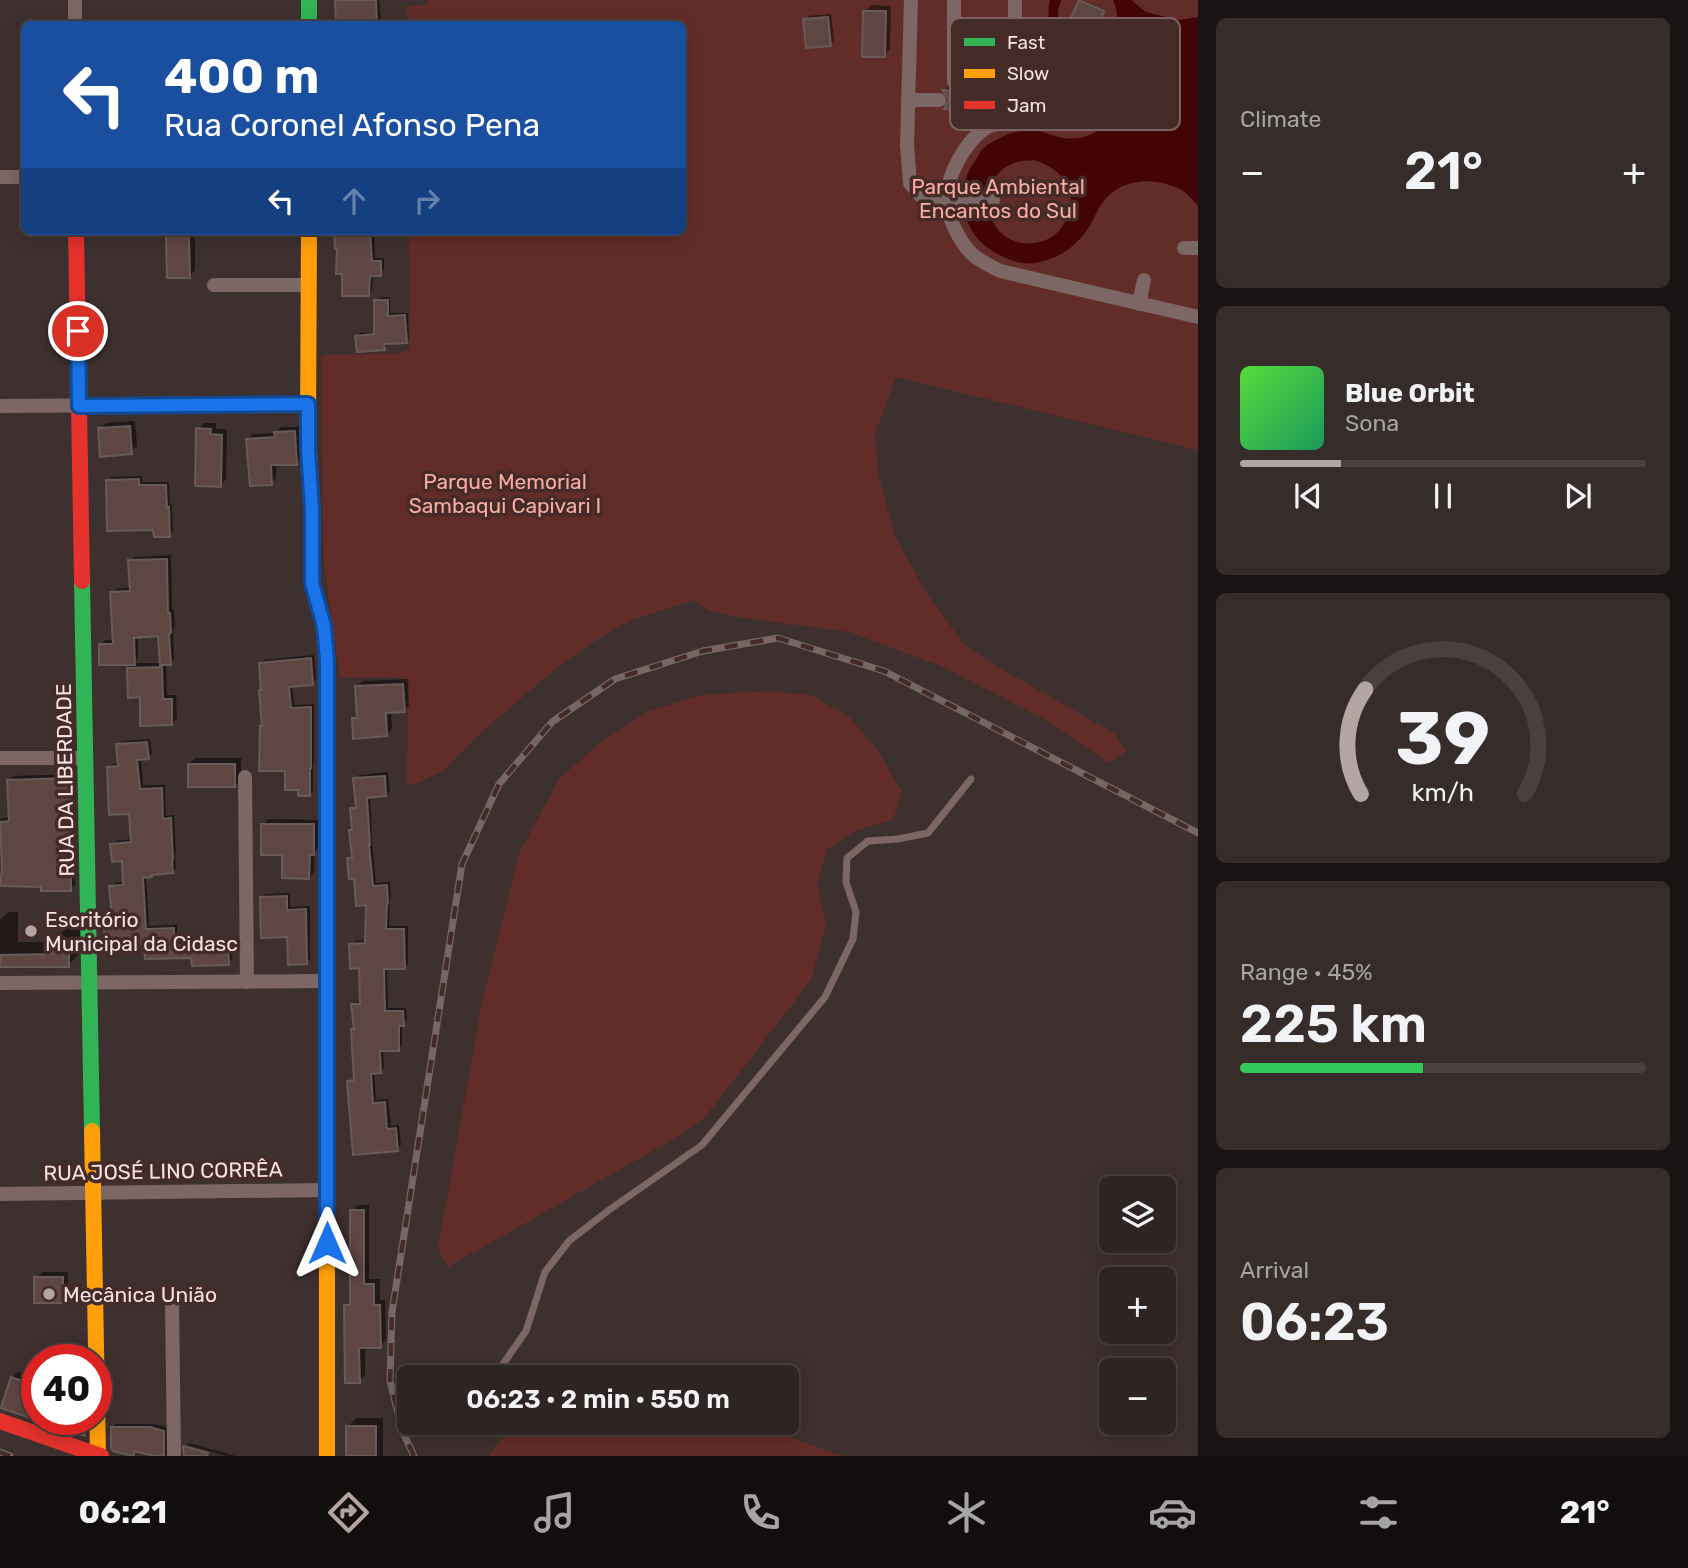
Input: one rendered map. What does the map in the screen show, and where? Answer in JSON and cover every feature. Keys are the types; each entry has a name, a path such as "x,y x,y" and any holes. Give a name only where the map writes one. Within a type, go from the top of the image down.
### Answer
{"street":[{"path":"75,0 75,21"},
{"path":"309,21 310,0"},
{"path":"911,0 908,100 910,183 920,195 931,199 993,201"},
{"path":"954,0 954,18"},
{"path":"1015,0 1015,18"},
{"path":"908,100 939,100"},
{"path":"984,130 971,140 957,162 950,182 950,217 973,255 1000,271 1198,317"},
{"path":"0,177 21,177"},
{"name":"RUA DA LIBERDADE","path":"76,235 100,1456"},
{"path":"309,235 308,450 312,507 312,583 324,626 327,660 327,1456"},
{"path":"1139,304 1144,280"},
{"path":"214,285 308,285"},
{"path":"0,406 308,404"},
{"path":"0,758 86,758"},
{"path":"245,777 247,982"},
{"path":"0,983 328,981"},
{"name":"RUA JOSÉ LINO CORRÊA","path":"0,1194 327,1190"},
{"path":"172,1300 174,1456"},
{"path":"0,1421 100,1456"}],"lane":[{"path":"502,1365 526,1331 545,1272 569,1241 702,1145 825,998 853,939 856,912 846,882 847,858 868,841 928,833 971,779"}],"green space":[{"path":"428,0 1198,0 1198,450 896,377 875,432 878,474 895,536 925,591 963,643 989,662 1114,733 1126,751 1109,763 1046,720 941,666 849,632 738,617 707,610 694,600 629,621 590,644 559,666 479,734 442,772 407,785 408,685 402,677 340,678 323,557 321,357 403,353 410,349 409,235 686,235 686,21 407,21 407,6 428,5"},
{"path":"769,691 810,695 848,716 877,749 902,792 893,820 857,830 827,849 817,882 826,925 811,980 706,1116 679,1136 448,1267 438,1248 483,998 519,854 559,779 600,743 649,711 700,695"},
{"path":"506,1435 783,1435 843,1456 489,1456"}],"shaded area":[{"path":"1050,0 1062,0 1058,18 1049,18"},
{"path":"1113,0 1131,0 1146,12 1171,18 1116,18"},
{"path":"1198,17 1198,206 1175,187 1157,182 1138,182 1121,187 1106,198 1087,230 1075,244 1060,255 1034,263 1024,263 1008,259 983,244 968,223 963,198 968,173 983,149 1010,134 1024,131 1034,130 1068,138 1098,130 1180,130 1180,20","holes":["1034,160 1055,170 1068,186 1070,195 1071,205 1062,227 1047,240 1040,242 1021,243 1006,237 995,226 989,211 988,196 993,181 1003,169 1020,161"]}],"building":[{"path":"335,0 376,0 377,21 336,21"},
{"path":"1079,0 1104,11 1101,18 1071,18"},
{"path":"863,11 886,11 885,57 862,57"},
{"path":"828,17 831,46 806,48 803,19"},
{"path":"942,90 950,91 950,108 944,109 949,99"},
{"path":"334,235 370,235 372,261 381,261 381,276 370,276 369,296 342,296 342,274 336,274"},
{"path":"166,236 189,236 190,278 167,278"},
{"path":"374,300 388,300 388,316 405,315 407,343 384,344 385,350 357,352 355,336 374,334"},
{"path":"130,426 132,454 100,457 98,428"},
{"path":"196,428 211,429 210,434 222,435 221,487 195,486"},
{"path":"295,431 297,465 271,465 272,485 250,486 246,439 275,437 274,432"},
{"path":"139,479 139,485 166,485 170,537 154,537 153,530 107,531 106,480"},
{"path":"167,559 171,665 160,665 158,636 134,638 135,665 99,665 99,644 113,644 110,592 130,591 128,560"},
{"path":"311,658 313,685 289,687 291,708 311,707 310,796 298,796 298,790 285,790 285,771 259,771 262,726 259,663"},
{"path":"162,667 163,699 172,699 172,725 140,726 140,697 128,698 127,668"},
{"path":"403,684 405,712 386,713 387,736 353,739 352,718 357,718 355,686"},
{"path":"147,742 149,759 137,760 140,789 162,788 163,819 171,818 173,873 143,878 146,929 174,928 174,945 228,943 229,965 192,966 191,958 145,959 144,944 105,945 104,928 113,928 109,886 123,885 122,861 112,862 110,844 131,842 129,814 109,815 107,767 118,766 116,744"},
{"path":"188,764 235,764 235,787 188,787"},
{"path":"385,776 386,796 367,798 369,845 373,886 387,885 386,929 404,929 405,969 384,969 385,1011 403,1011 404,1026 399,1026 399,1051 380,1051 381,1073 371,1074 373,1103 385,1102 387,1129 396,1128 398,1151 353,1155 347,1081 354,1080 351,1004 360,1004 359,968 350,969 349,944 365,943 366,905 356,906 354,879 349,879 347,858 352,858 350,808 356,808 353,778"},
{"path":"70,778 71,836 68,836 71,891 41,891 41,887 0,886 0,822 9,821 7,780"},
{"path":"261,824 314,824 314,855 310,855 309,879 282,878 282,855 261,855"},
{"path":"287,896 287,910 306,909 307,964 288,965 287,937 261,938 260,897"},
{"path":"52,939 69,939 69,967 0,967 0,955 52,954"},
{"path":"350,1210 364,1210 364,1284 374,1284 374,1305 380,1305 381,1348 359,1348 360,1383 345,1383 344,1305 350,1305"},
{"name":"Mecânica União","path":"34,1277 63,1277 63,1303 34,1303"},
{"path":"11,1377 21,1380 21,1415 1,1408"},
{"path":"346,1426 376,1426 376,1456 346,1456"},
{"path":"112,1427 150,1427 164,1431 164,1456 134,1451 133,1456 113,1451"},
{"path":"183,1446 208,1453 207,1456 184,1456"}],"railway":[{"path":"414,1456 402,1430 390,1381 392,1312 462,864 499,784 552,722 615,679 703,651 778,638 884,671 1198,833"},
{"path":"0,1452 10,1456"}],"traffic: fast":[{"path":"309,0 309,21"},
{"path":"82,581 92,1131"},
{"path":"318,603 324,626 327,660 327,1120"}],"traffic: slow":[{"path":"309,235 308,432 312,507 311,567 318,603"},
{"path":"327,1120 327,1456"},
{"path":"92,1131 98,1455"}],"traffic: jam":[{"path":"76,235 82,581"},
{"path":"0,1421 101,1456"}],"place":[{"name":"Escritório Municipal da Cidasc","path":"31,931"},
{"name":"Mecânica União","path":"49,1294"}],"route":[{"path":"78,331 79,406 308,404 312,583 324,626 327,660 327,1243"}],"park label":[{"name":"Parque Ambiental Encantos do Sul","path":"998,198"},
{"name":"Parque Memorial Sambaqui Capivari I","path":"505,493"}]}
